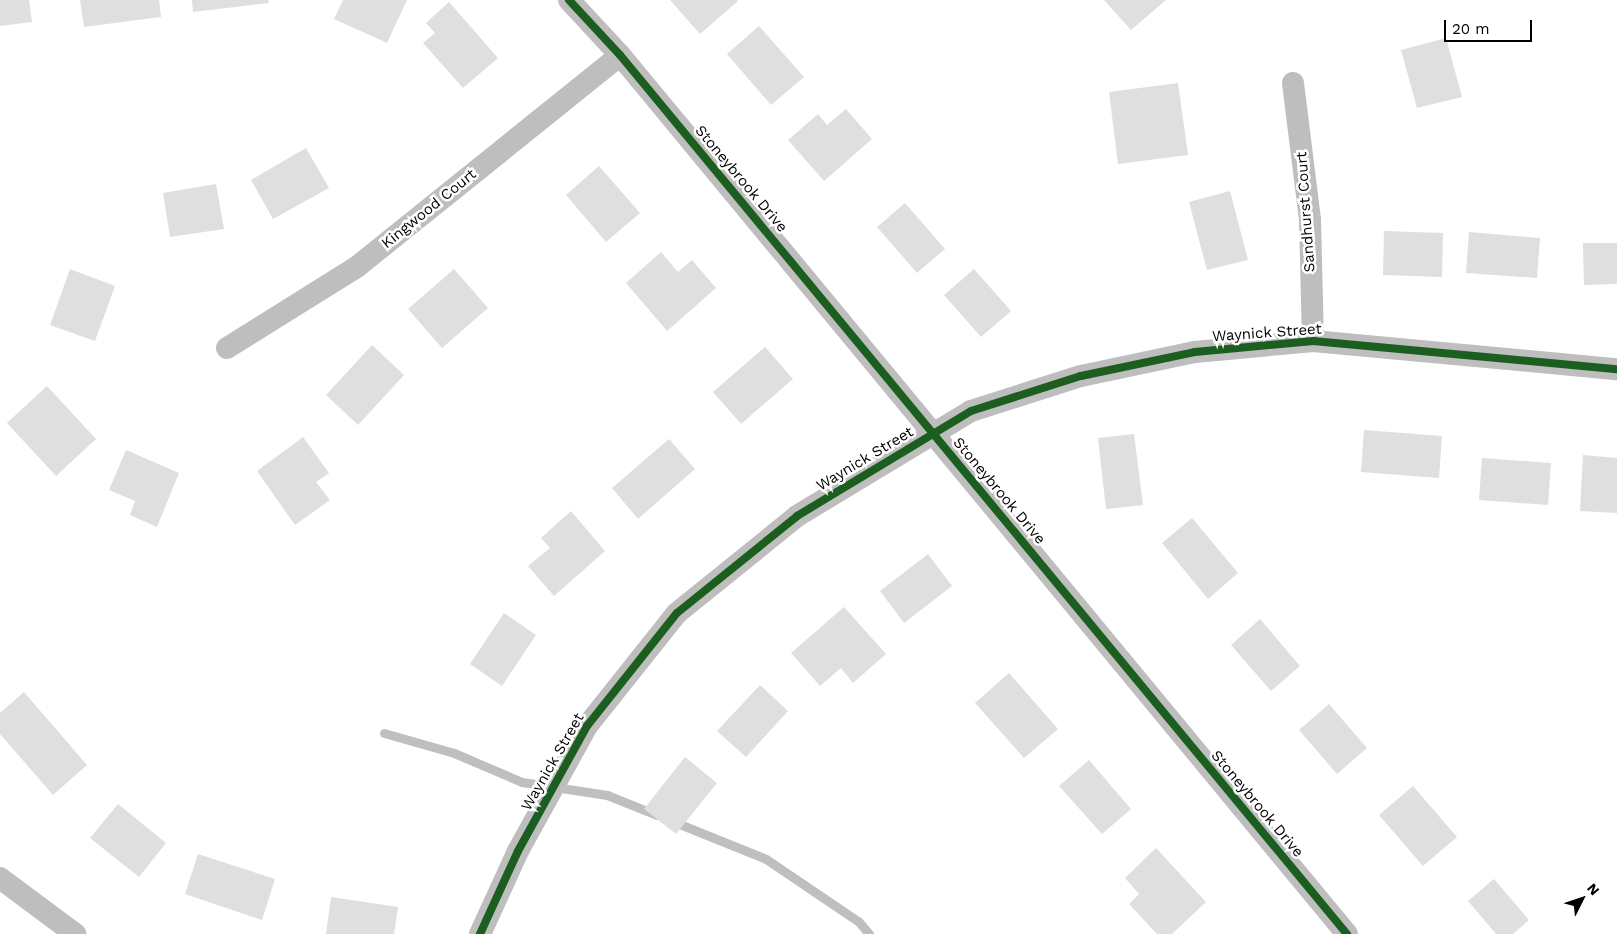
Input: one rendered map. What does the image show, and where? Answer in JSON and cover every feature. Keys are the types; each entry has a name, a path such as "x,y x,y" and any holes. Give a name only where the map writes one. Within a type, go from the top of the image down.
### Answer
{"street":[{"name":"Stoneybrook Drive","path":"569,0 620,55 1347,934"},
{"name":"Kingwood Court","path":"227,348 358,266 620,55"},
{"name":"Sandhurst Court","path":"1293,83 1310,220 1313,341"},
{"name":"Waynick Street","path":"480,934 518,851 587,726 677,612 796,516 971,411 1081,376 1195,352 1313,341 1617,369"},
{"path":"0,878 75,934"}],"building":[{"path":"0,0 29,0 32,22 0,26"},
{"path":"80,0 159,0 161,17 84,27"},
{"path":"192,0 268,0 269,3 193,12"},
{"path":"343,0 407,0 387,43 334,19"},
{"path":"670,0 737,0 738,1 700,34"},
{"path":"1104,0 1166,0 1131,30"},
{"path":"449,2 498,58 463,88 423,43 435,33 426,23"},
{"path":"759,26 804,77 771,105 727,54"},
{"path":"1446,38 1462,97 1417,108 1401,50"},
{"path":"1178,83 1188,155 1118,164 1109,92"},
{"path":"846,109 872,139 824,181 788,140 818,114 827,125"},
{"path":"306,148 329,188 273,219 251,180"},
{"path":"599,166 640,213 606,242 566,195"},
{"path":"216,184 224,229 170,237 163,193"},
{"path":"1230,191 1248,260 1207,270 1189,202"},
{"path":"905,203 945,249 917,273 877,227"},
{"path":"1384,231 1443,233 1442,277 1383,275"},
{"path":"1469,232 1540,238 1537,278 1466,273"},
{"path":"1583,243 1617,243 1617,284 1584,285"},
{"path":"661,252 678,272 692,260 716,288 667,331 626,283"},
{"path":"70,269 115,286 95,341 50,325"},
{"path":"454,269 488,308 442,348 408,309"},
{"path":"974,269 1011,311 981,337 944,295"},
{"path":"372,345 404,375 358,425 326,395"},
{"path":"765,347 793,379 741,424 713,392"},
{"path":"47,386 96,439 56,476 7,423"},
{"path":"1364,430 1442,436 1439,478 1361,472"},
{"path":"1134,434 1143,505 1106,509 1098,438"},
{"path":"303,437 329,473 316,482 330,500 295,525 257,471"},
{"path":"669,439 695,469 638,519 612,488"},
{"path":"126,450 179,473 157,527 130,515 135,501 109,490"},
{"path":"1583,455 1617,458 1617,513 1580,511"},
{"path":"1482,458 1551,463 1548,505 1479,500"},
{"path":"571,511 605,551 554,596 528,566 550,548 541,538"},
{"path":"1192,518 1238,573 1208,599 1162,543"},
{"path":"928,554 952,586 904,623 880,591"},
{"path":"844,607 886,654 853,683 841,668 820,686 791,653"},
{"path":"504,613 536,635 502,686 470,664"},
{"path":"1260,619 1300,666 1271,691 1231,645"},
{"path":"1009,673 1058,729 1024,758 975,703"},
{"path":"760,685 788,711 746,757 717,731"},
{"path":"24,692 87,765 53,795 0,734 0,713"},
{"path":"1329,704 1367,748 1337,774 1299,730"},
{"path":"685,757 717,783 676,834 644,809"},
{"path":"1089,760 1131,809 1102,834 1059,786"},
{"path":"1413,786 1457,837 1423,866 1379,815"},
{"path":"118,804 166,843 139,877 90,838"},
{"path":"1156,848 1206,902 1172,934 1157,934 1129,904 1139,894 1125,878"},
{"path":"198,854 275,879 262,920 185,894"},
{"path":"1494,879 1529,920 1513,934 1496,934 1468,901"},
{"path":"331,897 398,907 394,934 326,934"}],"waterway":[{"path":"384,733 454,753 522,782 607,795 657,815"},
{"path":"672,821 766,859 859,922 869,934"}],"cycle path":[{"path":"569,0 620,55 1347,934"},
{"path":"480,934 518,851 587,726 677,613 797,516 971,411 1081,376 1195,352 1313,341 1617,369"}]}
